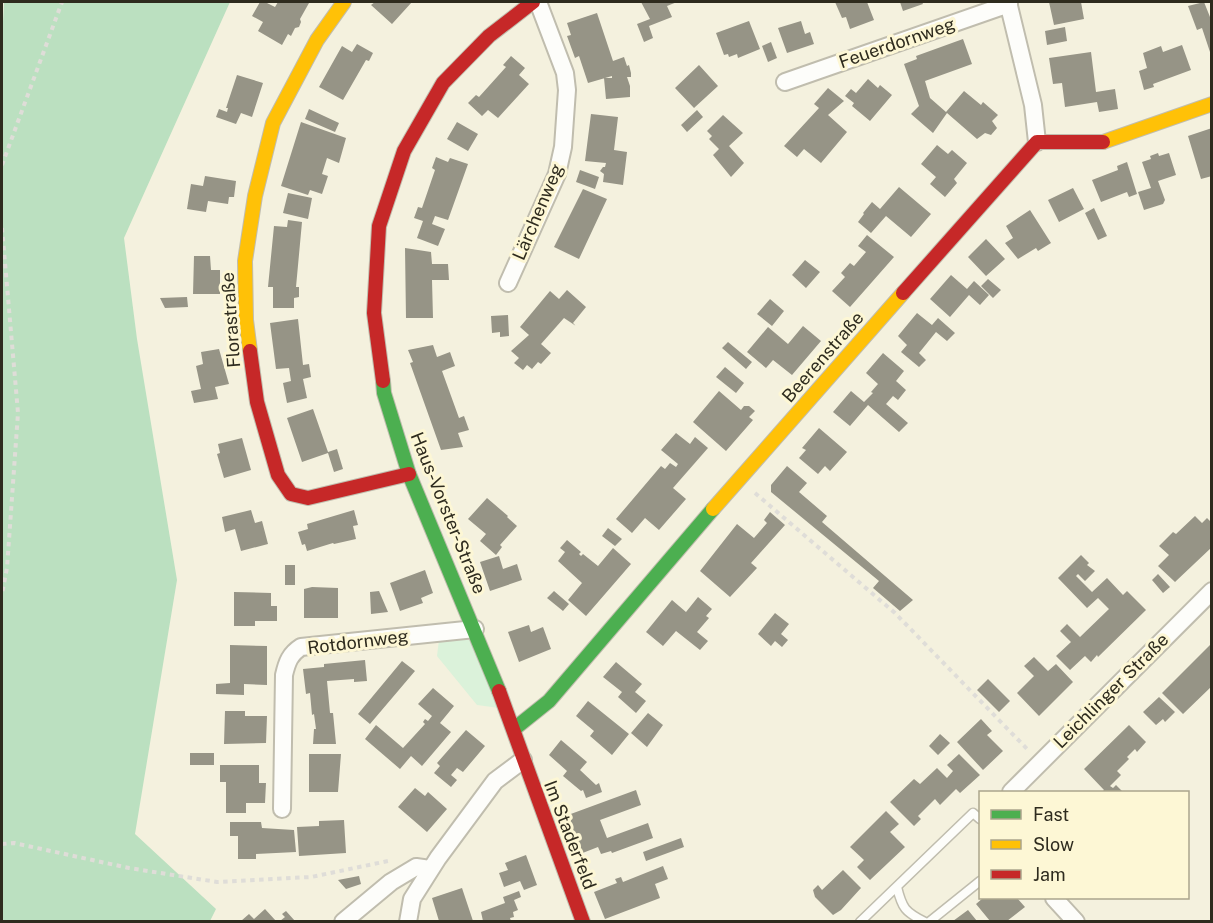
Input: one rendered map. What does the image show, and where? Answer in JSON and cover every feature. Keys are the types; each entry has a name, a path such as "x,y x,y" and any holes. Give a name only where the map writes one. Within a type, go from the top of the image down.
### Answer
{"street":[{"name":"Florastraße","path":"344,2 317,39 273,123 255,196 245,261 246,320 257,402 278,475 291,494 308,498 409,474"},
{"name":"Haus-Vorster-Straße","path":"522,760 514,729 475,628 409,474 384,393 374,313 379,226 404,151 443,83 489,36 533,2"},
{"name":"Lärchenweg","path":"508,283 557,174 563,147 567,90 565,73 538,2"},
{"name":"Feuerdornweg","path":"785,82 1009,3"},
{"path":"1009,3 1033,105 1037,142 1104,142 1212,104"},
{"name":"Beerenstraße","path":"514,729 549,701 739,479 1037,142"},
{"name":"Leichlinger Straße","path":"1012,791 1212,591"},
{"name":"Rotdornweg","path":"282,808 284,675 287,661 294,651 301,647 475,628"},
{"path":"408,921 412,899 430,869 495,781 522,760"},
{"name":"Im Staderfeld","path":"522,760 583,921"},
{"path":"343,921 399,877 416,867 430,869"},
{"path":"1056,899 1076,921"}],"lane":[{"path":"860,921 973,813 979,818"},
{"path":"897,887 902,904 909,914 927,921 979,882"}],"path":[{"path":"2,165 62,2"},
{"path":"2,228 18,413 7,568 2,594"},
{"path":"739,479 895,613 1040,762"},
{"path":"2,844 14,843 129,868 217,882 310,877 391,860"}],"green space":[{"path":"4,2 230,2 124,238 137,339 177,580 135,834 216,909 210,921 2,921 2,41"},
{"path":"439,640 472,640 499,708 477,705 437,656"}],"building":[{"path":"260,2 275,7 278,2 309,3 300,19 299,27 295,28 291,36 288,34 282,45 258,31 263,22 252,16"},
{"path":"375,2 412,2 392,24 371,5"},
{"path":"641,2 677,2 667,6 672,17 649,26 653,38 644,42 637,24 650,19"},
{"path":"835,2 867,2 874,20 850,29 846,17 842,18"},
{"path":"900,2 922,2 923,4 903,11"},
{"path":"1049,2 1081,2 1084,19 1054,25"},
{"path":"1204,2 1212,22 1211,55 1202,28 1197,30 1188,6"},
{"path":"597,13 613,61 624,57 627,66 629,65 631,77 627,77 630,97 606,99 604,78 588,83 579,56 575,58 567,36 571,35 567,23"},
{"path":"749,21 760,49 738,58 737,54 729,57 728,54 724,55 716,33"},
{"path":"801,21 805,34 810,32 814,44 787,53 778,28"},
{"path":"1065,27 1067,41 1047,45 1045,31"},
{"path":"963,39 972,64 925,81 930,98 946,112 964,91 981,105 983,102 998,115 992,121 997,128 991,135 985,133 977,139 947,113 933,133 911,114 919,106 904,64 917,59 916,56"},
{"path":"771,42 777,58 768,62 762,46"},
{"path":"357,44 373,53 369,61 366,60 343,100 319,87 342,46 352,52"},
{"path":"1182,45 1191,70 1153,84 1154,87 1144,90 1139,71 1147,68 1143,53 1161,46 1163,52"},
{"path":"1091,52 1096,92 1115,89 1118,109 1099,112 1097,102 1065,107 1062,83 1053,84 1049,58"},
{"path":"511,56 525,68 519,75 529,84 498,118 488,110 482,116 468,103 476,95 479,97 506,67 503,65"},
{"path":"699,65 718,86 694,108 675,88"},
{"path":"237,75 263,83 252,117 241,113 236,124 216,117 219,109 227,112 228,108 226,108"},
{"path":"868,79 878,88 880,85 892,95 870,121 852,106 854,103 845,96 851,89 856,93"},
{"path":"828,88 844,101 828,115 847,132 821,163 804,149 797,157 784,146 819,108 814,104"},
{"path":"309,109 339,123 335,132 305,119"},
{"path":"697,110 703,117 687,132 681,125"},
{"path":"591,114 618,117 614,150 627,152 623,185 603,182 604,174 600,171 606,163 585,161"},
{"path":"723,115 743,133 729,146 744,163 731,177 713,155 719,149 709,139 712,136 707,131"},
{"path":"301,122 346,138 339,163 327,158 322,174 328,176 322,194 310,190 308,195 281,186"},
{"path":"457,122 478,134 468,151 447,139"},
{"path":"1212,128 1212,176 1201,179 1188,136"},
{"path":"937,145 948,154 952,150 967,163 954,179 957,183 945,197 930,184 936,177 921,164"},
{"path":"1158,153 1159,156 1169,153 1176,175 1158,181 1165,200 1163,204 1144,210 1138,192 1151,188 1142,162"},
{"path":"436,157 448,162 450,158 468,164 448,220 435,216 432,224 445,229 438,246 417,238 423,221 414,218 418,207 422,208 435,170 432,168"},
{"path":"1127,162 1137,194 1129,197 1127,192 1101,202 1092,180 1118,170 1117,166"},
{"path":"580,170 599,177 595,189 576,182"},
{"path":"205,176 236,181 234,197 229,197 228,204 208,201 206,212 187,209 191,184 203,186"},
{"path":"899,187 931,214 911,237 886,216 871,233 858,222 872,202 880,209"},
{"path":"1073,188 1084,209 1059,222 1048,200"},
{"path":"583,189 607,199 579,259 554,247"},
{"path":"288,193 312,198 308,219 283,213"},
{"path":"1094,208 1107,236 1098,240 1085,213"},
{"path":"1030,210 1051,243 1038,251 1036,248 1018,259 1005,243 1013,238 1006,226"},
{"path":"288,220 302,222 296,287 299,287 299,297 294,298 294,308 273,308 273,287 268,287 274,226 287,227"},
{"path":"867,235 894,257 850,307 832,291 845,277 841,273 850,263 854,266 866,252 858,246"},
{"path":"986,239 1005,259 986,276 968,257"},
{"path":"405,248 431,252 432,264 448,264 449,280 432,280 433,318 406,318"},
{"path":"194,256 210,256 211,270 220,270 220,294 193,294"},
{"path":"805,260 820,272 806,288 792,275"},
{"path":"951,275 967,289 974,281 989,295 980,305 969,295 950,317 930,299"},
{"path":"988,279 1001,290 993,298 981,286"},
{"path":"567,290 586,307 573,323 576,326 564,318 541,344 551,353 541,364 538,362 532,369 527,365 523,370 514,363 519,358 511,351 529,335 520,327 550,291 559,299"},
{"path":"187,297 188,307 165,308 160,298"},
{"path":"770,299 784,311 772,326 757,314"},
{"path":"917,313 932,325 938,318 955,333 947,341 936,332 919,353 926,360 919,367 901,352 907,345 898,336"},
{"path":"508,315 509,336 500,337 500,332 492,333 491,316"},
{"path":"298,319 303,365 309,364 311,377 303,379 307,398 287,403 283,383 291,381 289,368 276,369 270,323"},
{"path":"803,326 821,341 792,375 773,360 766,368 747,352 768,327 788,344"},
{"path":"728,342 752,362 746,369 722,348"},
{"path":"433,345 437,357 450,352 455,366 442,371 459,418 464,416 469,430 458,433 463,447 441,450 410,363 413,362 408,350"},
{"path":"219,349 229,384 215,387 218,399 194,403 191,391 201,389 196,366 203,364 201,352"},
{"path":"883,353 904,371 896,381 906,390 898,400 893,396 886,404 908,423 899,432 868,405 850,426 833,412 851,391 864,402 873,393 871,392 878,384 866,373"},
{"path":"725,367 744,383 736,393 716,377"},
{"path":"719,391 741,410 744,406 749,406 755,411 749,417 753,420 726,451 693,422"},
{"path":"313,409 328,452 337,449 343,469 334,472 328,453 302,462 287,418"},
{"path":"819,428 847,452 830,471 825,466 818,474 799,458 806,450 802,448"},
{"path":"676,433 690,444 695,437 708,448 673,488 686,499 659,530 645,518 632,533 616,519 661,466 665,469 670,463 676,467 678,464 661,450"},
{"path":"242,438 251,470 224,478 217,454 220,453 218,444"},
{"path":"787,466 807,483 799,492 827,516 822,522 913,600 900,611 873,588 879,581 771,492 771,485"},
{"path":"487,498 517,526 500,545 502,547 496,555 480,541 486,534 468,519"},
{"path":"251,510 255,523 262,521 268,544 241,551 235,529 225,532 222,517"},
{"path":"354,510 358,525 353,526 356,539 307,551 305,544 302,545 298,532 308,529 307,524"},
{"path":"770,512 785,525 751,563 757,568 730,597 700,571 737,524 754,538 767,523 764,520"},
{"path":"1195,516 1202,523 1207,518 1212,523 1212,547 1175,582 1158,566 1169,555 1159,546"},
{"path":"608,528 622,539 615,546 602,536"},
{"path":"567,540 581,552 579,554 581,556 583,554 598,566 613,548 631,564 586,616 568,600 582,583 558,561 565,552 560,548"},
{"path":"1081,555 1089,563 1087,565 1095,571 1085,581 1078,574 1076,576 1092,592 1107,578 1123,595 1127,591 1146,610 1098,657 1097,655 1091,662 1085,656 1070,670 1056,656 1071,642 1060,631 1067,624 1080,637 1109,609 1098,598 1087,608 1058,578"},
{"path":"499,556 503,569 517,564 522,580 490,591 480,562"},
{"path":"285,565 295,565 295,585 285,585"},
{"path":"425,570 433,593 421,598 423,603 400,611 390,583"},
{"path":"1158,574 1170,587 1163,593 1152,580"},
{"path":"338,588 338,618 304,618 304,589"},
{"path":"379,591 388,612 371,614 370,592"},
{"path":"554,591 569,604 563,611 547,598"},
{"path":"234,592 271,593 271,606 277,606 277,621 255,621 255,626 234,626"},
{"path":"698,597 712,609 706,616 709,618 697,632 708,641 700,650 676,631 663,646 646,632 672,600 686,612"},
{"path":"775,613 789,624 781,634 788,640 782,647 775,641 771,646 758,634"},
{"path":"529,625 531,632 543,627 551,649 519,662 508,632"},
{"path":"230,645 267,646 267,685 244,684 244,695 216,694 216,684 230,683"},
{"path":"1210,645 1212,686 1183,714 1162,693"},
{"path":"1034,657 1048,671 1056,664 1073,682 1039,716 1017,693 1034,676 1024,666"},
{"path":"365,660 367,681 354,682 354,679 327,681 336,744 313,744 314,729 316,729 314,714 312,715 310,693 306,694 303,669 324,667 324,664"},
{"path":"402,661 415,671 370,724 358,714"},
{"path":"616,662 642,684 635,692 646,701 636,713 618,697 622,692 603,677"},
{"path":"988,679 1010,701 999,712 977,690"},
{"path":"433,688 454,706 440,723 451,732 422,766 411,756 400,769 365,739 376,725 403,748 425,724 423,722 425,719 428,721 432,716 418,704"},
{"path":"1159,697 1175,712 1165,722 1163,719 1156,725 1143,712"},
{"path":"588,701 629,734 612,755 590,736 594,731 576,716"},
{"path":"225,711 245,711 245,716 267,716 266,743 224,744"},
{"path":"648,713 663,725 647,747 631,733"},
{"path":"981,719 992,731 987,735 1003,751 983,770 957,742"},
{"path":"1129,725 1146,742 1137,752 1135,749 1127,757 1129,759 1117,771 1121,775 1110,786 1113,788 1116,785 1122,791 1103,791 1084,769"},
{"path":"466,730 485,746 463,772 457,768 451,775 457,780 451,787 434,773 440,766 437,763"},
{"path":"940,734 950,743 938,755 929,746"},
{"path":"561,740 587,762 580,770 596,785 599,783 602,792 586,798 583,790 581,791 563,776 567,771 549,755"},
{"path":"190,753 214,753 214,765 190,765"},
{"path":"309,754 341,754 338,792 309,792"},
{"path":"959,754 980,775 960,793 956,789 940,805 935,799 918,816 921,819 914,826 890,802 914,779 920,784 937,768 947,778 953,771 947,765"},
{"path":"220,765 259,765 259,783 266,783 265,803 246,803 246,813 226,813 226,782 220,782"},
{"path":"415,788 425,796 428,792 447,809 427,832 398,807"},
{"path":"636,790 641,805 600,820 607,838 648,823 653,838 612,853 611,851 601,854 598,847 580,854 568,815"},
{"path":"886,811 899,824 890,832 905,847 870,880 857,867 864,860 850,847"},
{"path":"344,820 346,853 299,856 297,827 319,826 319,821"},
{"path":"230,822 261,822 262,828 294,830 296,852 256,854 256,859 238,859 238,836 230,836"},
{"path":"681,838 684,847 646,861 643,852"},
{"path":"526,855 537,885 524,890 520,881 504,887 499,873 508,870 505,863"},
{"path":"663,866 668,879 655,884 660,898 605,919 594,892 617,883 615,879 621,877 623,882"},
{"path":"843,870 861,888 841,910 833,915 815,897 813,890 818,885 822,890"},
{"path":"359,876 361,884 346,889 338,880"},
{"path":"462,888 473,921 439,921 432,898"},
{"path":"519,891 521,897 514,900 518,910 513,912 514,917 510,918 511,921 483,921 481,912 505,903 503,897"},
{"path":"982,899 1018,899 1025,907 1007,921 990,921 976,904"},
{"path":"265,909 276,921 241,921 249,914 254,919"},
{"path":"968,910 977,921 953,921"},
{"path":"286,911 295,921 280,921 285,917 282,914"}],"traffic: fast":[{"path":"383,381 384,393 409,474 499,691"},
{"path":"514,729 549,701 713,509"}],"traffic: slow":[{"path":"250,351 246,320 245,261 255,196 273,123 317,40 344,2"},
{"path":"1103,142 1212,104"},
{"path":"713,509 903,293"}],"traffic: jam":[{"path":"383,381 374,313 379,226 404,151 443,83 489,36 533,2"},
{"path":"903,293 1037,142 1103,142"},
{"path":"250,351 257,402 278,475 291,494 308,498 409,474"},
{"path":"499,691 583,922"}]}
